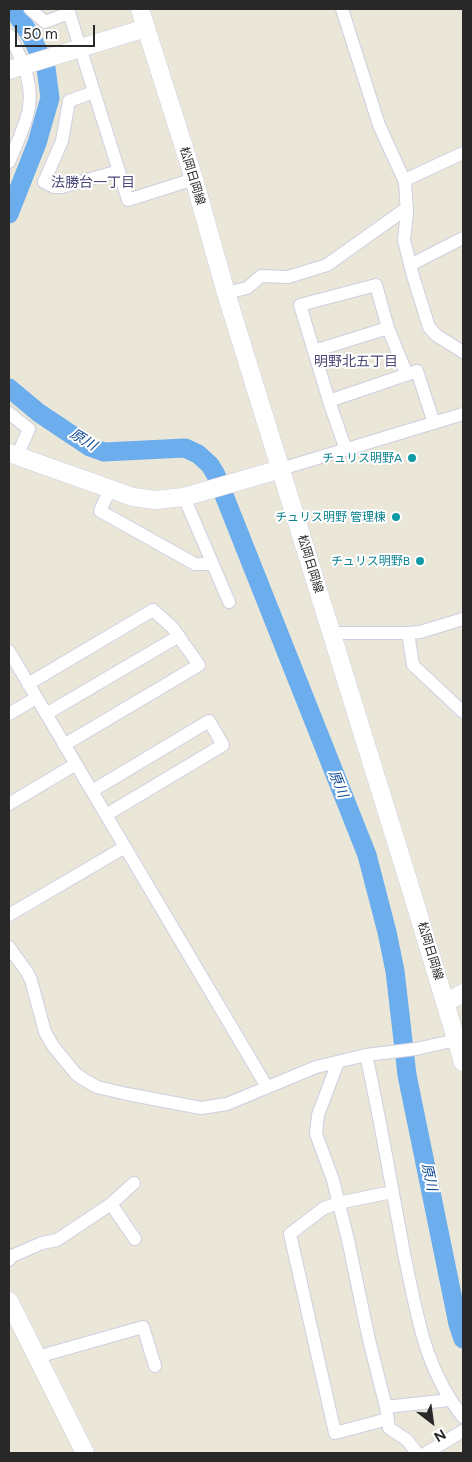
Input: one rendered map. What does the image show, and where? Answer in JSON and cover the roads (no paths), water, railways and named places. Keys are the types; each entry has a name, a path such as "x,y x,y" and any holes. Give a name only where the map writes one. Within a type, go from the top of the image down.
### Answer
{"main road":[{"name":"松岡日岡線","path":"140,9 463,1062"},
{"path":"22,66 146,28"},
{"path":"13,454 133,497 148,499 184,497 281,469"},
{"path":"445,1003 463,993"},
{"path":"9,1301 85,1453"}],"street":[{"path":"30,9 45,22 68,11 128,200 194,180"},
{"path":"342,9 379,125 405,180 407,208 404,240 429,327 436,335 463,352"},
{"path":"9,35 30,89 30,106 9,162"},
{"path":"94,92 70,101 62,140 44,182 54,187 62,187 118,171"},
{"path":"9,132 23,127"},
{"path":"405,180 463,152"},
{"path":"226,293 247,288 261,276 288,277 327,265 407,208"},
{"path":"410,265 463,238"},
{"path":"346,450 300,305 376,285 388,328 407,375"},
{"path":"314,351 388,328"},
{"path":"329,401 417,371 434,423"},
{"path":"9,413 29,429 13,454"},
{"path":"281,469 463,414"},
{"path":"110,489 100,511 195,564 213,564"},
{"path":"184,497 229,602"},
{"path":"28,684 153,610 172,627 199,665 64,745"},
{"path":"332,633 420,632 463,619"},
{"path":"408,633 413,665 463,712"},
{"path":"46,714 179,636"},
{"path":"9,651 267,1087"},
{"path":"9,714 36,698"},
{"path":"92,791 209,721 224,745 106,816"},
{"path":"9,804 76,764"},
{"path":"9,915 125,847"},
{"path":"9,947 31,980 45,1032 58,1053 76,1074 84,1080 97,1087 127,1094 201,1108 227,1104 316,1068 366,1055 398,1052 456,1040"},
{"path":"366,1055 421,1333 429,1358 449,1400 463,1417"},
{"path":"338,1062 318,1115 316,1134 333,1180 389,1428 406,1440 417,1453"},
{"path":"9,1260 12,1256 42,1243 57,1240 111,1204 134,1183"},
{"path":"392,1192 338,1203 324,1208 290,1234 335,1433 387,1413 449,1400"},
{"path":"111,1204 135,1239"},
{"path":"37,1357 143,1327 155,1366"},
{"path":"426,1453 463,1431"}],"waterway":[{"name":"原川","path":"9,214 37,143 50,98 46,68 31,36 13,9"},
{"name":"原川","path":"9,388 39,413 90,447 104,452 185,448 198,454 210,465 216,475 367,855 395,971 407,1075 458,1324 463,1339"}],"place":[{"name":"チュリス明野A","path":"412,458"},
{"name":"チュリス明野 管理棟","path":"396,517"},
{"name":"チュリス明野B","path":"420,561"}],"district":[{"name":"法勝台一丁目","path":"93,183"},
{"name":"明野北五丁目","path":"356,362"}]}
